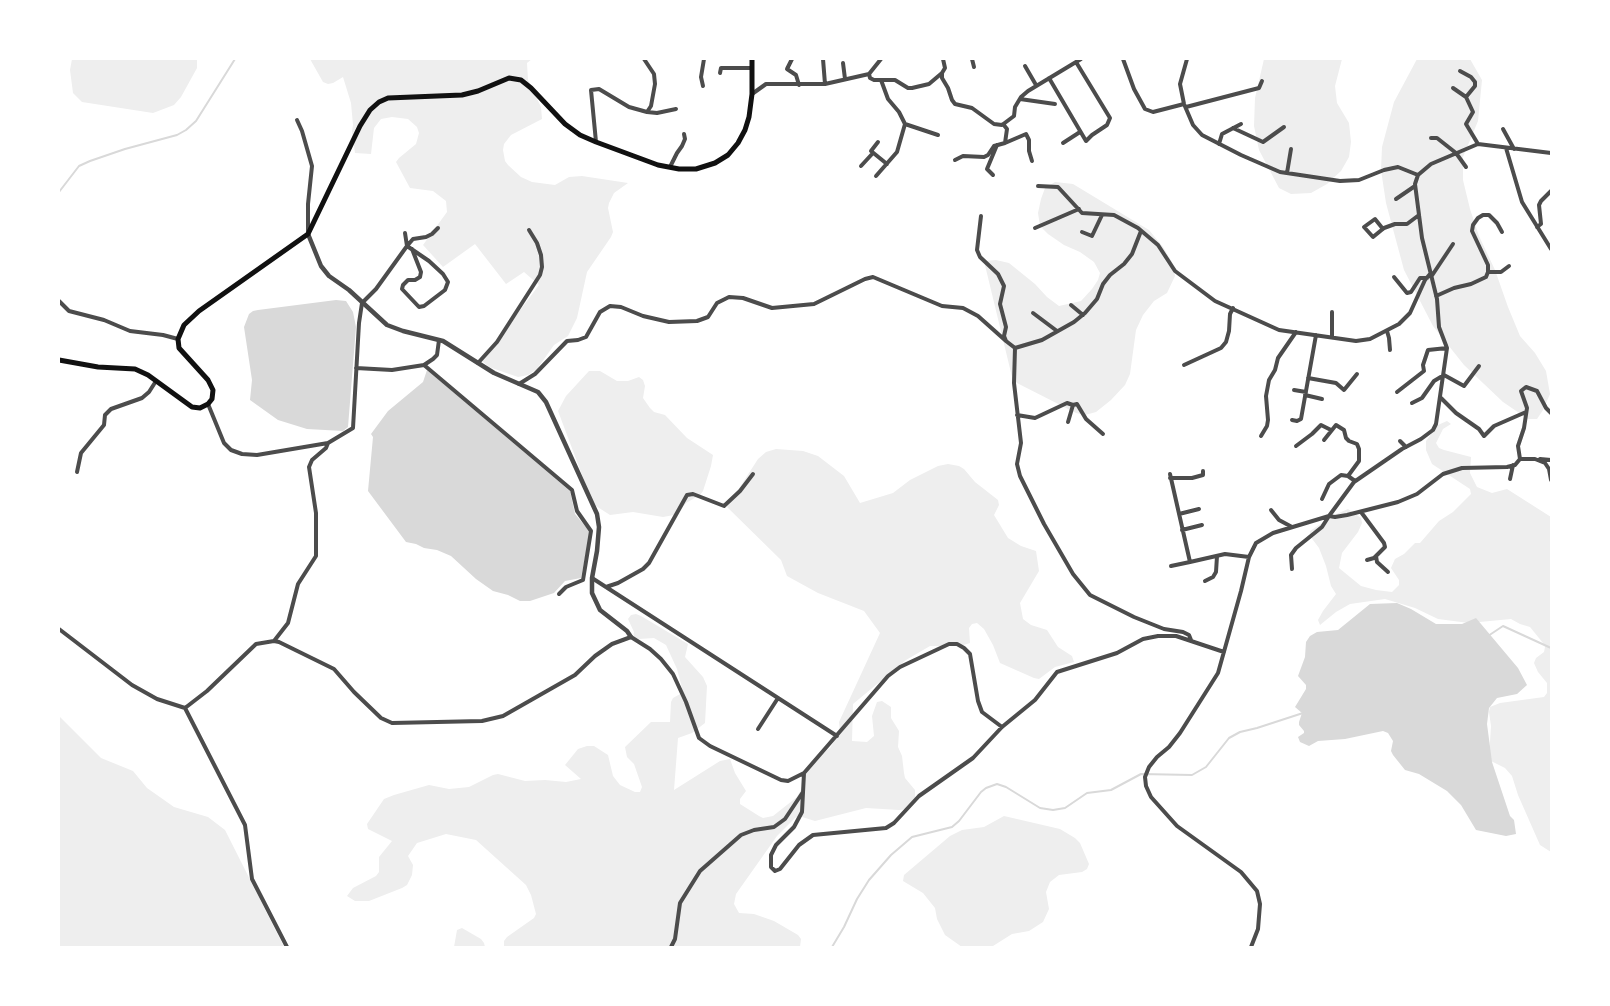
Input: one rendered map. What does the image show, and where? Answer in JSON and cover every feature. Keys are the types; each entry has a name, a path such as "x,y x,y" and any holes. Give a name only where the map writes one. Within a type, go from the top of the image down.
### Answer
{"main road":[{"path":"59,360 98,367 135,369 148,375 192,407 200,408 208,404 213,390 208,380 179,348 178,339 184,325 200,311 308,234 360,126 370,110 379,102 388,98 462,94 478,91 509,78 520,80 531,88 565,124 580,135 658,165 679,169 696,169 715,163 728,155 738,143 745,130 752,94 752,59"}],"street":[{"path":"644,59 654,74 655,84 651,106 647,112"},
{"path":"703,86 701,77 704,59"},
{"path":"792,59 787,69 796,75 799,84"},
{"path":"823,59 825,84"},
{"path":"752,94 766,84 825,84 869,74 881,59"},
{"path":"869,74 870,78 895,80 908,88 912,88 929,84 942,73 945,68 943,59"},
{"path":"972,59 974,67"},
{"path":"942,73 942,78 955,104 972,108 994,124 1003,124 1014,116 1015,107 1028,90 1081,59"},
{"path":"1123,59 1144,109 1153,112 1259,88 1262,81"},
{"path":"1187,59 1180,84 1185,105 1197,130 1202,135 1219,144 1280,172 1340,181 1358,180 1398,167 1418,175"},
{"path":"1050,78 1086,141 1107,125 1110,118 1076,62"},
{"path":"843,63 846,79"},
{"path":"1025,66 1036,85"},
{"path":"720,73 721,68 752,68"},
{"path":"1460,71 1475,82 1475,86 1466,97"},
{"path":"876,176 897,152 905,124 899,112 888,99 881,80"},
{"path":"1453,88 1466,97 1473,112 1466,124 1478,144"},
{"path":"596,142 592,90 599,89 630,107 647,112 656,113 676,109"},
{"path":"1020,99 1055,104"},
{"path":"297,120 312,166 308,204 308,234 321,266 387,325 439,340 494,373 538,392 546,402 573,457 597,514 599,527 598,543 592,578 592,593 600,610 627,631 631,637 655,654 673,674 686,702 699,738 710,746 781,780 788,781 804,774 888,676 900,666 949,644 957,644 970,654 978,701 982,712 1002,727"},
{"path":"905,124 938,135"},
{"path":"1003,124 1007,129 1005,143"},
{"path":"1219,144 1222,134 1241,124"},
{"path":"1233,128 1263,142 1284,127"},
{"path":"1502,129 1514,149"},
{"path":"1063,144 1080,132"},
{"path":"670,167 682,146 684,134"},
{"path":"955,160 963,156 984,157 988,155 994,146 1026,134 1029,140 1029,151 1032,161"},
{"path":"1431,138 1437,138 1456,153 1466,167"},
{"path":"861,166 873,153 871,151 878,142"},
{"path":"1292,569 1291,556 1296,548 1322,527 1355,482 1432,430 1436,424 1447,348 1439,326 1436,296 1429,276 1422,238 1415,186 1418,175 1430,164 1478,144 1551,153"},
{"path":"993,175 988,169 997,145"},
{"path":"1506,148 1522,202 1551,249"},
{"path":"1287,173 1291,149"},
{"path":"873,153 887,164"},
{"path":"1038,186 1058,187 1082,213 1114,215 1141,231 1158,245 1175,271 1215,301 1278,330 1356,341 1370,339 1400,324 1410,313 1429,276 1453,244"},
{"path":"1396,199 1415,186"},
{"path":"1537,227 1541,224 1539,205 1551,191"},
{"path":"1034,228 1079,209"},
{"path":"1082,232 1092,236 1102,215"},
{"path":"1383,229 1375,219 1364,227 1373,237 1383,229 1395,224 1407,224 1419,215"},
{"path":"1436,296 1486,277 1488,265 1472,231 1473,225 1478,218 1483,215 1489,215 1502,232"},
{"path":"981,216 977,250 980,257 998,274 1004,286 1000,304 1006,327 1004,336 1006,341"},
{"path":"208,404 224,443 231,450 242,454 257,455 328,442 353,428 359,323 362,304 376,289 406,246 414,240 432,234 438,228"},
{"path":"478,363 497,342 540,275 542,267 541,255 537,243 529,230"},
{"path":"1016,348 1042,340 1083,315 1097,299 1103,284 1110,275 1124,264 1132,254 1141,231"},
{"path":"405,233 406,246"},
{"path":"406,246 412,249 429,260 448,282 445,290 424,306 419,307 402,289 408,280 415,280 420,277 421,272 412,249"},
{"path":"1488,272 1501,272 1509,266"},
{"path":"1394,277 1408,293 1411,292 1420,278 1429,276"},
{"path":"519,384 535,374 568,341 586,337 600,312 610,306 621,306 642,316 669,322 682,320 698,322 708,317 717,303 729,297 743,298 772,308 814,304 873,277 942,306 963,308 978,316 1016,348"},
{"path":"59,302 69,311 104,320 130,332 163,335 178,339"},
{"path":"1071,305 1083,315"},
{"path":"1184,365 1221,348 1226,342 1230,314 1233,308"},
{"path":"1332,312 1332,337"},
{"path":"1033,313 1057,331"},
{"path":"1387,331 1390,350"},
{"path":"1261,436 1268,420 1266,396 1269,380 1275,370 1278,358 1296,332"},
{"path":"1292,420 1297,421 1301,419 1316,335"},
{"path":"356,368 392,370 424,365 437,354 439,340"},
{"path":"1016,348 1014,383 1021,443 1018,464 1020,476 1072,574 1090,595 1134,618 1164,630 1183,632 1189,635 1191,640"},
{"path":"1397,392 1424,371 1423,365 1428,350 1447,348"},
{"path":"424,365 572,490 577,511 592,531 583,580 566,587 559,594"},
{"path":"1444,375 1464,386 1479,366"},
{"path":"1308,378 1336,384 1344,390 1357,374"},
{"path":"1412,403 1422,398 1434,381 1444,375"},
{"path":"77,472 81,453 104,425 105,415 111,409 142,398 149,392 156,381"},
{"path":"1520,459 1518,446 1524,428 1527,408 1521,392 1526,387 1537,391 1546,408 1551,413"},
{"path":"1294,390 1322,399"},
{"path":"1441,398 1456,413 1479,428 1484,436 1494,426 1526,412"},
{"path":"1018,414 1035,418 1067,403 1072,406 1077,404 1086,419 1103,434"},
{"path":"1068,422 1072,406"},
{"path":"1296,446 1312,434 1321,424 1331,430"},
{"path":"1324,440 1336,425 1344,430 1346,438 1357,444 1360,449 1359,461 1348,476"},
{"path":"1400,441 1406,447"},
{"path":"274,641 288,623 298,584 316,556 316,513 308,467 312,460 326,448 328,442"},
{"path":"1251,947 1258,929 1260,904 1257,890 1241,872 1176,826 1151,797 1146,786 1145,777 1157,757 1169,747 1180,733 1218,673 1249,557 1256,543 1273,533 1329,516 1335,518 1398,502 1417,494 1443,474 1462,468 1513,465 1520,459 1551,460"},
{"path":"1535,459 1544,463 1549,469 1551,480"},
{"path":"1510,479 1513,465"},
{"path":"1190,562 1170,476 1192,478 1204,475 1202,471"},
{"path":"606,587 618,583 643,569 649,563 688,495 693,494 724,506 740,491 753,474"},
{"path":"1322,499 1329,484 1340,475 1348,476 1355,482"},
{"path":"1179,514 1199,509"},
{"path":"1271,510 1280,520 1292,527"},
{"path":"1361,512 1384,542 1385,547 1376,556 1367,560"},
{"path":"1182,530 1202,525"},
{"path":"1171,566 1225,554 1249,557"},
{"path":"1205,580 1213,577 1216,572 1217,556"},
{"path":"1376,556 1377,562 1388,572"},
{"path":"592,578 837,736"},
{"path":"59,629 132,685 157,699 184,708 245,825 252,879 287,947"},
{"path":"804,774 802,812 794,827 776,845 771,855 771,867 775,871 780,869 798,845 813,834 886,828 894,823 919,796 973,758 1002,727 1035,700 1057,672 1117,653 1143,639 1158,636 1176,636 1224,652"},
{"path":"184,708 207,691 256,644 274,641 334,669 381,718 392,723 482,721 503,716 575,675 595,656 612,644 631,637"},
{"path":"758,729 778,698"},
{"path":"672,947 680,903 700,871 741,835 754,830 774,827 785,819 804,790"}],"shaded area":[{"path":"72,59 197,59 197,68 181,97 174,105 153,113 82,102 73,93 70,70"},
{"path":"310,59 532,59 527,63 528,80 541,107 542,119 511,135 504,144 505,161 508,165 521,177 532,182 555,185 569,177 582,176 628,183 614,193 609,203 608,208 613,232 587,272 577,318 568,336 554,345 537,369 528,375 518,377 489,367 482,361 539,285 524,272 506,284 475,244 443,267 423,245 447,212 446,201 433,191 410,188 396,162 416,144 419,133 417,127 408,119 392,117 381,119 374,128 371,154 355,153 351,103 343,77 333,83 323,82"},
{"path":"1264,59 1342,59 1335,86 1337,103 1349,123 1351,142 1349,157 1341,171 1327,184 1311,193 1291,194 1279,188 1259,150 1254,126 1255,98"},
{"path":"1417,59 1470,59 1482,80 1478,121 1463,157 1463,180 1479,236 1495,270 1520,336 1535,353 1546,371 1550,394 1537,419 1528,419 1503,402 1464,365 1433,326 1404,270 1386,203 1381,170 1382,147 1394,102"},
{"path":"1055,182 1073,184 1149,230 1172,262 1175,276 1167,293 1154,301 1143,315 1136,330 1130,374 1125,385 1096,412 1085,415 1076,413 1013,381 984,261 996,260 1009,263 1059,306 1081,301 1092,289 1100,273 1094,262 1080,252 1064,245 1040,226 1038,213 1041,199 1045,188"},
{"path":"336,300 346,301 353,312 356,327 348,427 343,431 307,429 278,420 250,400 252,380 244,327 249,314 258,310"},
{"path":"427,370 570,491 575,514 590,532 581,578 565,581 554,593 530,601 520,601 493,591 476,579 451,556 437,550 406,542 368,491 373,437 371,434 388,411 423,382"},
{"path":"589,371 600,371 617,381 628,381 639,377 643,380 645,386 643,398 650,408 654,412 665,415 687,438 713,455 703,491 700,495 686,503 679,512 663,517 633,512 610,515 593,504 558,411 566,396"},
{"path":"1447,421 1451,424 1443,429 1436,443 1439,448 1444,450 1471,457 1470,473 1477,487 1492,493 1507,489 1551,517 1551,852 1540,845 1518,795 1512,776 1505,768 1491,761 1489,757 1490,707 1500,703 1544,697 1547,693 1547,683 1538,672 1534,663 1536,658 1544,652 1545,647 1530,627 1511,619 1469,623 1438,619 1415,608 1385,599 1350,604 1320,625 1318,620 1336,594 1331,586 1319,548 1310,536 1310,531 1334,515 1348,509 1361,518 1362,523 1358,532 1342,553 1339,568 1361,586 1392,592 1399,585 1399,580 1391,568 1395,559 1404,554 1415,543 1420,543 1439,521 1453,512 1471,494 1470,489 1432,464 1426,450 1426,441 1438,425"},
{"path":"776,449 803,451 818,456 844,476 860,503 893,493 910,480 938,466 948,464 964,469 975,482 998,500 999,505 994,515 1008,538 1021,546 1036,551 1039,571 1020,603 1023,619 1031,625 1047,630 1058,647 1072,656 1074,662 1055,667 1039,679 1034,678 1000,663 984,629 977,623 972,624 969,628 970,643 960,646 930,646 906,660 853,704 852,741 867,742 874,736 872,716 877,702 882,701 891,707 891,718 899,731 898,747 902,756 905,778 915,790 915,800 908,809 866,808 815,821 799,816 777,836 736,894 734,904 739,913 754,914 774,921 798,935 801,939 800,947 504,947 504,941 507,937 534,918 536,914 526,885 476,840 446,834 417,843 408,856 413,865 412,875 407,885 369,901 355,901 347,896 353,888 376,876 379,872 379,857 392,841 368,829 367,824 384,799 394,795 429,785 449,789 469,787 498,774 525,781 566,782 581,779 565,765 578,749 587,746 594,746 608,755 613,776 620,785 635,792 640,792 642,787 634,764 627,757 625,747 651,722 670,722 671,702 673,698 682,693 682,688 677,669 666,645 654,638 639,639 633,637 634,632 628,619 631,615 641,616 688,644 685,657 703,677 707,686 705,723 692,733 678,738 674,790 720,761 730,759 735,773 746,791 740,799 740,804 759,816 763,818 773,816 797,797 802,788 803,778 811,765 817,757 830,748 840,732 839,722 880,633 864,611 818,593 787,576 781,560 727,507 758,459 766,452"},
{"path":"1397,603 1436,624 1462,624 1476,618 1518,668 1527,685 1517,694 1497,698 1489,708 1487,724 1492,762 1510,816 1514,820 1516,834 1506,836 1476,830 1461,805 1447,791 1419,774 1405,770 1391,751 1393,741 1388,733 1383,731 1345,739 1318,741 1309,746 1300,742 1298,737 1304,733 1299,725 1302,713 1295,707 1306,689 1306,685 1298,676 1305,657 1306,642 1310,636 1317,632 1338,630 1370,604"},
{"path":"59,716 101,758 133,771 147,788 174,807 208,817 225,830 284,947 59,947"},
{"path":"1004,816 1060,829 1080,843 1089,864 1087,869 1082,872 1059,875 1050,882 1046,892 1049,909 1043,922 1029,931 1012,934 993,946 962,947 945,935 937,919 935,908 923,893 903,881 904,875 950,836 962,830 984,827"},
{"path":"462,928 481,939 485,947 454,947 457,930"}],"waterway":[{"path":"59,192 79,166 125,149 177,135 186,130 196,121 235,59"},
{"path":"1488,636 1503,626 1551,648"},
{"path":"832,947 869,880 891,855 912,837 952,827 986,788 997,784 1006,787 1040,808 1053,810 1065,808 1087,793 1111,790 1141,774 1192,775 1206,767 1229,738 1240,732 1303,713"}]}
